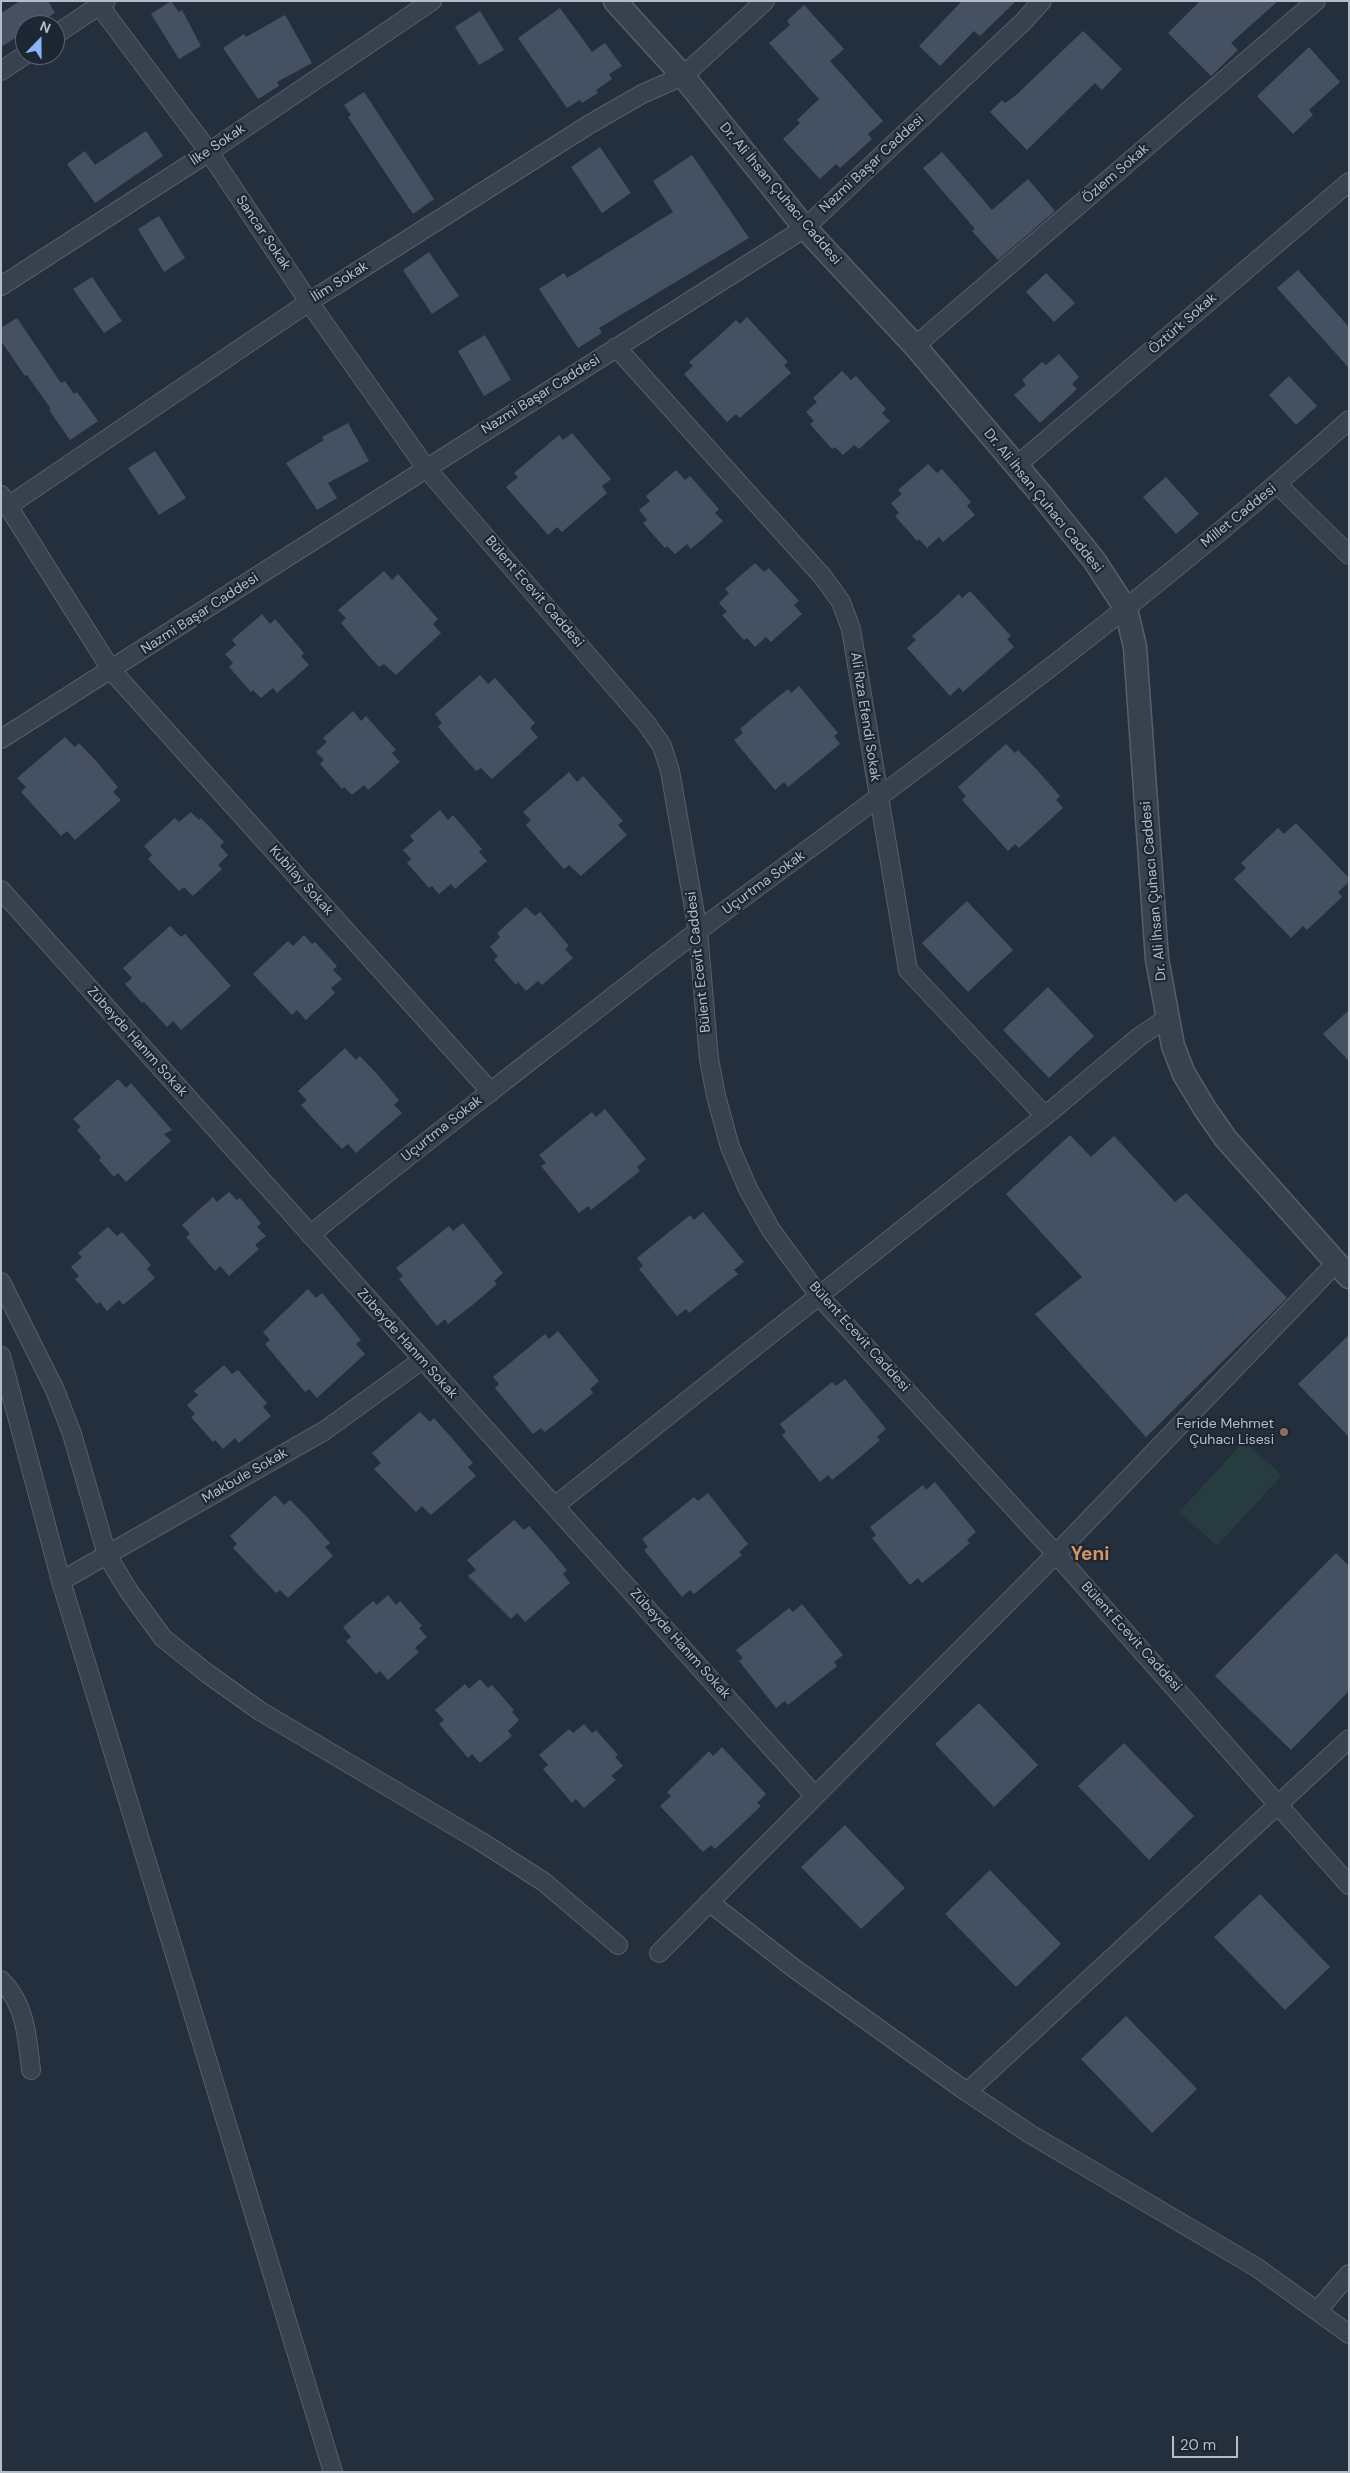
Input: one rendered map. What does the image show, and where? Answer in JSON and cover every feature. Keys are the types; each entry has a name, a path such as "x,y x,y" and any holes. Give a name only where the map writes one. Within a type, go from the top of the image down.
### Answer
{"street":[{"name":"İlke Sokak","path":"1,286 208,152 432,1"},
{"name":"Dr. Ali İhsan Çuhacı Caddesi","path":"615,1 682,76 805,228 915,346 1094,560 1126,608 1136,648 1157,959 1166,1018 1173,1046 1184,1074 1226,1139 1342,1270"},
{"name":"İlim Sokak","path":"5,500 309,302 590,124 642,94 682,76 765,1"},
{"name":"Nazmi Başar Caddesi","path":"1,739 112,671 426,468 805,228 1016,28 1042,1"},
{"name":"Özlem Sokak","path":"915,346 1316,1"},
{"name":"Sancar Sokak","path":"100,3 208,152 309,302 426,468"},
{"path":"65,28 100,3"},
{"path":"1,71 15,62"},
{"name":"Öztürk Sokak","path":"1016,466 1349,182"},
{"name":"Ali Rıza Efendi Sokak","path":"616,347 823,578 841,602 851,629 908,970 1045,1116"},
{"name":"Millet Caddesi","path":"1126,608 1277,484 1349,420"},
{"name":"Bülent Ecevit Caddesi","path":"426,468 656,735 667,757 698,931 709,1060 716,1096 730,1147 748,1189 771,1230 820,1297 1056,1554 1349,1885"},
{"path":"1277,484 1349,554"},
{"name":"Kubilay Sokak","path":"5,500 112,671 491,1092"},
{"name":"Uçurtma Sokak","path":"310,1235 391,1168 698,931 878,799 1126,608"},
{"name":"Zübeyde Hanım Sokak","path":"1,890 422,1360 556,1505 815,1796"},
{"path":"556,1505 820,1297 1045,1116 1139,1036 1166,1018"},
{"path":"659,1953 1342,1270"},
{"path":"1,1282 55,1390 72,1434 107,1555 128,1590 164,1638 208,1674 260,1711 480,1841 536,1877 618,1945"},
{"path":"1,1356 61,1581 332,2472"},
{"name":"Makbule Sokak","path":"61,1581 324,1431 422,1360"},
{"path":"967,2092 1349,1739"},
{"path":"709,1902 795,1969 967,2092 1030,2134 1256,2267 1349,2334"},
{"path":"1,1980 11,1990 21,2007 31,2070"},
{"path":"1318,2310 1349,2274"}],"green space":[{"path":"1244,1441 1282,1475 1217,1546 1179,1512"}],"building":[{"path":"20,1 48,1 55,13 52,15 15,15 15,38 1,47 1,13"},
{"path":"171,1 179,12 182,10 201,46 179,59 151,14"},
{"path":"962,1 1016,1 980,36 974,31 940,66 919,46"},
{"path":"1200,1 1278,1 1231,43 1238,50 1211,76 1168,33"},
{"path":"804,5 844,49 830,61 883,121 868,134 872,139 840,168 836,164 820,179 783,139 800,123 797,120 819,99 769,43 790,25 787,21"},
{"path":"560,8 592,52 605,43 622,66 609,74 612,79 596,90 598,93 582,103 580,100 567,108 518,38"},
{"path":"480,11 504,50 479,65 455,27"},
{"path":"285,15 312,63 277,82 279,86 258,99 223,48 244,34 246,37"},
{"path":"1083,31 1122,69 1102,90 1095,83 1027,150 990,112 1002,100 1005,103 1015,96"},
{"path":"1309,47 1340,82 1309,110 1313,115 1293,134 1257,96"},
{"path":"364,92 434,199 413,214 348,117 351,115 344,105"},
{"path":"146,131 163,156 95,203 67,164 85,151 95,165"},
{"path":"600,147 631,193 602,213 571,167"},
{"path":"942,152 992,210 1028,179 1055,211 998,260 972,231 975,229 923,168"},
{"path":"692,155 749,238 599,328 602,333 578,348 539,289 564,273 567,278 673,212 653,181"},
{"path":"159,216 185,258 164,272 138,229"},
{"path":"429,252 459,296 432,314 403,270"},
{"path":"1298,270 1349,327 1349,368 1277,288"},
{"path":"1046,273 1075,303 1054,322 1026,292"},
{"path":"92,277 122,321 104,333 73,289"},
{"path":"747,317 788,362 784,365 791,373 740,418 736,414 727,422 684,374 693,366 689,362 736,320 740,324"},
{"path":"17,318 61,383 65,381 74,394 77,392 98,421 70,440 49,410 51,409 1,341 1,328"},
{"path":"485,335 511,380 484,396 458,351"},
{"path":"1059,354 1079,377 1072,384 1077,389 1040,423 1014,395 1026,385 1022,380 1042,362 1046,365"},
{"path":"842,371 851,380 856,376 886,409 882,413 890,421 859,449 854,445 843,455 835,447 832,449 810,424 814,421 806,412 817,402 813,398"},
{"path":"1289,376 1317,406 1296,425 1269,395"},
{"path":"348,423 369,461 328,483 337,498 317,510 286,463 324,440 322,437"},
{"path":"572,433 611,479 602,486 607,493 562,532 557,527 548,535 506,487 518,477 514,473 559,435 563,440"},
{"path":"155,451 186,498 159,515 128,468"},
{"path":"928,464 937,473 942,469 971,502 967,506 975,515 943,542 939,537 927,548 919,539 917,541 895,516 899,513 891,503 902,494 898,490"},
{"path":"676,470 685,480 690,476 719,509 715,513 723,521 691,549 687,544 675,554 667,546 665,548 643,523 647,520 639,510 650,501 646,496"},
{"path":"1166,477 1199,514 1176,534 1143,497"},
{"path":"755,563 764,572 769,568 799,601 794,605 802,614 771,642 766,637 755,647 747,638 744,640 722,615 727,612 719,603 729,593 725,589"},
{"path":"384,571 392,580 398,574 438,619 433,624 441,633 396,675 384,664 379,667 341,623 346,618 338,610"},
{"path":"970,591 1011,636 1007,639 1014,647 963,692 959,687 950,696 907,648 916,640 912,636 959,594 962,598"},
{"path":"262,614 270,624 275,619 304,653 301,656 309,665 277,693 273,688 261,698 253,690 251,692 229,667 233,663 225,654 236,645 232,640"},
{"path":"480,675 488,684 495,678 535,723 530,728 538,737 492,779 481,768 476,771 460,753 438,727 442,723 435,714"},
{"path":"799,686 838,733 834,736 840,744 788,787 784,782 775,790 734,740 743,733 740,729 762,710 788,689 791,693"},
{"path":"353,711 361,721 366,716 396,750 392,753 400,762 368,790 364,785 352,795 344,787 342,789 320,764 324,760 316,752 327,742 323,738"},
{"path":"65,737 75,747 79,743 96,761 118,787 113,792 121,800 75,840 67,831 61,836 21,792 26,787 17,778"},
{"path":"1006,744 1015,753 1018,750 1038,771 1060,796 1056,800 1063,808 1019,848 1015,844 1008,851 962,800 966,796 958,787"},
{"path":"569,772 577,782 583,776 623,821 618,825 627,835 581,876 569,865 564,869 526,825 531,820 523,812"},
{"path":"440,810 448,820 453,815 482,849 479,852 487,861 455,889 451,884 439,894 432,886 429,888 407,863 411,859 403,850 414,841 410,836"},
{"path":"191,812 199,820 201,818 224,842 220,846 228,855 218,865 222,869 193,896 184,887 179,891 148,859 152,855 144,846 175,818 179,822"},
{"path":"1296,823 1349,878 1349,882 1338,892 1342,897 1307,930 1303,926 1291,938 1234,879 1246,868 1241,863 1278,828 1284,834"},
{"path":"967,901 1013,950 968,992 922,943"},
{"path":"526,907 535,916 540,912 569,946 565,949 573,958 542,985 538,981 526,991 518,982 516,985 494,960 498,956 490,947 500,937 497,933"},
{"path":"170,926 181,937 185,934 231,986 181,1030 173,1021 167,1027 144,1002 142,1003 125,984 132,978 123,968"},
{"path":"304,935 312,944 315,942 337,966 333,970 342,979 331,988 335,993 306,1020 297,1010 292,1015 253,974 288,941 293,946"},
{"path":"1048,987 1094,1036 1049,1078 1003,1030"},
{"path":"1349,1010 1349,1061 1323,1034"},
{"path":"345,1048 356,1060 360,1056 377,1074 399,1100 394,1105 402,1113 356,1153 348,1144 342,1149 319,1125 301,1105 307,1100 298,1091"},
{"path":"118,1079 126,1088 131,1083 172,1130 164,1134 171,1141 126,1182 118,1173 114,1177 99,1160 101,1157 77,1130 81,1127 73,1119"},
{"path":"605,1109 646,1159 637,1167 640,1171 591,1210 588,1206 579,1213 541,1166 546,1163 539,1155 592,1112 596,1117"},
{"path":"1070,1135 1091,1157 1114,1136 1175,1202 1186,1193 1287,1298 1146,1437 1035,1314 1082,1277 1006,1194"},
{"path":"229,1192 237,1200 240,1198 261,1223 257,1227 266,1236 255,1245 259,1249 229,1276 220,1266 215,1271 186,1237 190,1234 182,1225 213,1197 217,1202"},
{"path":"703,1212 744,1262 734,1270 738,1274 689,1313 686,1309 677,1316 639,1269 643,1266 637,1258 690,1215 694,1220"},
{"path":"463,1223 503,1273 494,1281 497,1284 475,1303 448,1324 445,1319 437,1326 399,1279 403,1276 396,1268 449,1226 453,1231"},
{"path":"108,1227 117,1236 122,1232 151,1265 147,1269 155,1278 123,1305 119,1300 107,1311 100,1302 97,1304 75,1279 79,1276 71,1267 82,1257 78,1253"},
{"path":"308,1289 316,1298 322,1293 361,1340 356,1344 365,1354 317,1398 309,1389 305,1392 265,1344 270,1340 263,1332"},
{"path":"558,1331 599,1381 590,1389 593,1393 545,1432 541,1428 533,1434 495,1388 499,1384 493,1377 545,1334 549,1339"},
{"path":"1349,1335 1349,1437 1298,1384"},
{"path":"224,1365 232,1374 238,1370 267,1403 263,1407 271,1416 239,1443 235,1438 223,1449 215,1440 213,1442 191,1417 195,1414 187,1405 198,1395 194,1391"},
{"path":"845,1379 886,1429 877,1437 880,1440 832,1480 828,1475 820,1482 782,1435 786,1432 780,1424 832,1382 836,1386"},
{"path":"420,1412 430,1422 434,1418 451,1437 473,1463 468,1467 476,1476 431,1515 422,1506 416,1512 374,1469 381,1463 372,1453"},
{"path":"935,1482 976,1532 967,1540 970,1543 922,1583 918,1578 910,1585 872,1538 876,1535 870,1527 923,1485 926,1490"},
{"path":"708,1493 748,1544 739,1552 742,1555 694,1594 690,1590 682,1597 644,1550 648,1547 642,1539 694,1497 698,1501"},
{"path":"275,1495 284,1505 290,1500 307,1517 330,1543 325,1547 333,1556 288,1598 280,1590 276,1593 233,1548 237,1544 230,1536"},
{"path":"514,1520 524,1530 529,1526 567,1570 563,1574 570,1583 525,1622 517,1613 511,1619 468,1576 476,1570 467,1560"},
{"path":"1336,1553 1349,1566 1349,1691 1291,1750 1215,1676"},
{"path":"388,1595 396,1605 400,1601 422,1626 419,1628 427,1637 415,1648 419,1652 388,1680 380,1671 376,1674 346,1641 351,1637 343,1627 373,1601 377,1605"},
{"path":"802,1604 843,1655 834,1662 837,1666 788,1705 785,1701 776,1708 739,1661 743,1658 736,1650 789,1608 793,1612"},
{"path":"480,1679 488,1688 492,1685 514,1710 512,1712 519,1720 508,1731 512,1736 480,1763 472,1754 468,1758 439,1724 444,1720 435,1710 465,1684 469,1689"},
{"path":"979,1703 1038,1765 994,1807 935,1744"},
{"path":"584,1724 592,1733 596,1730 618,1755 615,1757 623,1766 611,1776 616,1780 584,1808 576,1799 572,1803 543,1769 548,1765 539,1755 569,1729 573,1733"},
{"path":"1124,1743 1194,1816 1149,1860 1078,1786"},
{"path":"722,1747 766,1794 757,1803 761,1806 740,1826 715,1849 711,1845 703,1852 660,1806 671,1796 667,1792 709,1751 713,1756"},
{"path":"845,1825 905,1888 861,1929 801,1867"},
{"path":"990,1870 1061,1944 1016,1987 945,1914"},
{"path":"1260,1894 1330,1967 1285,2010 1214,1937"},
{"path":"1126,2016 1197,2089 1152,2133 1081,2059"}],"place":[{"name":"Feride Mehmet Çuhacı Lisesi","path":"1284,1432"}],"district":[{"name":"Yeni","path":"1090,1555"}]}
